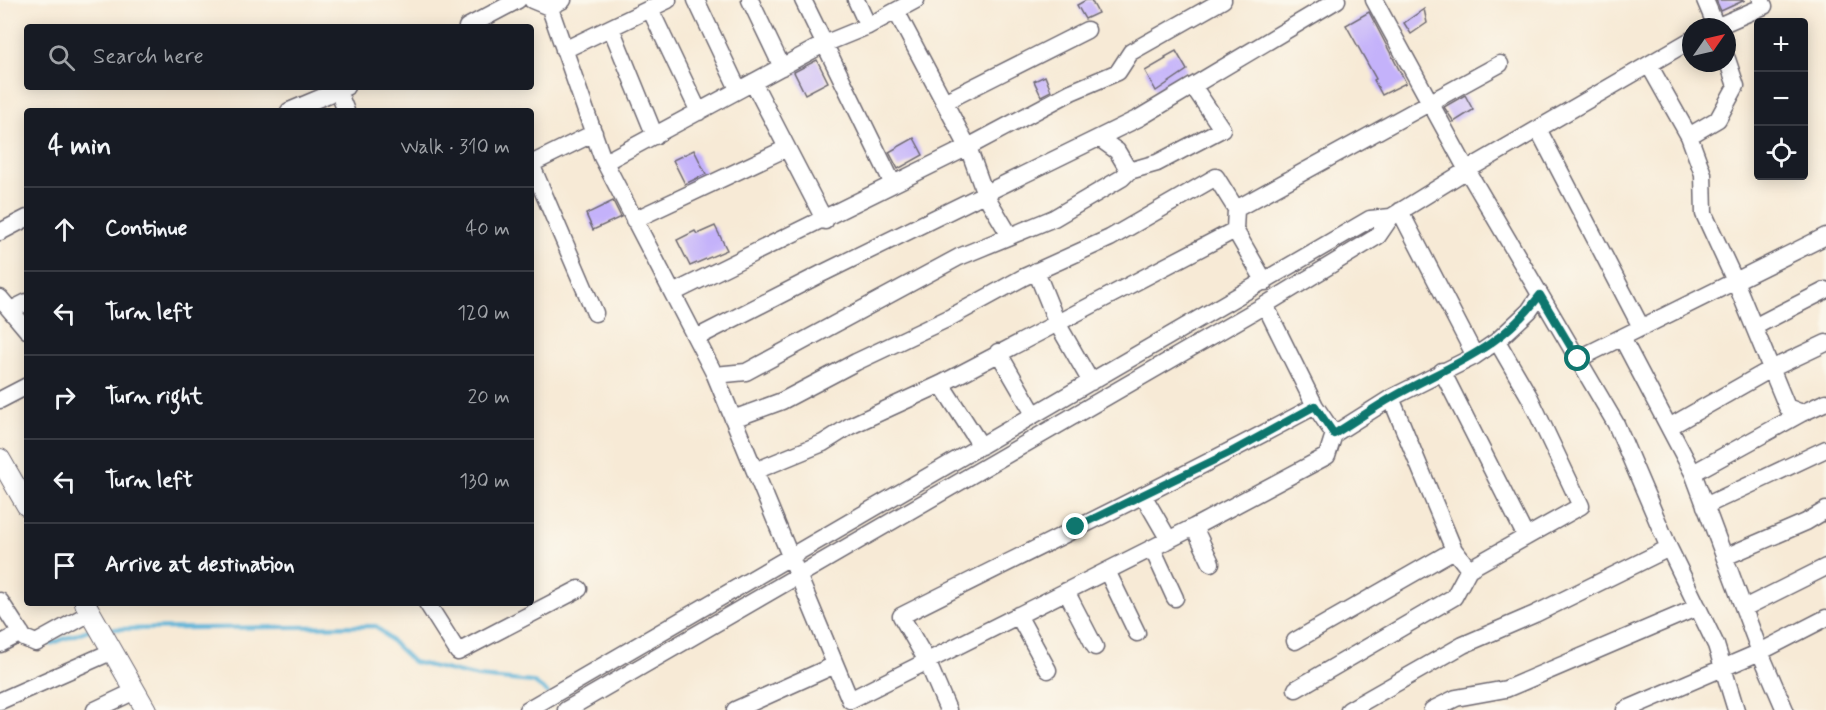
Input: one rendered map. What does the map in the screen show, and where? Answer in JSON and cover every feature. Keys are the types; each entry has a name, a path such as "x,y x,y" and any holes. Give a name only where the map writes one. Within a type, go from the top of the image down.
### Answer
{"street":[{"path":"473,24 518,0"},
{"path":"532,0 553,2 564,50 605,162 715,375 850,699 1169,540 1327,456 1334,434 1391,398 1475,356 1497,341 1528,311 1540,295"},
{"path":"564,50 668,0"},
{"path":"696,0 745,86 787,148 824,220"},
{"path":"750,0 782,67"},
{"path":"803,0 893,184"},
{"path":"856,0 868,26"},
{"path":"605,162 824,44 868,26 915,0"},
{"path":"673,293 824,220 1071,92 1118,72 1131,52 1223,0"},
{"path":"696,338 1139,118 1338,0"},
{"path":"1374,0 1467,170 1616,424 1669,548 1716,645 1736,710"},
{"path":"1705,0 1712,18"},
{"path":"1734,18 1767,2"},
{"path":"650,9 699,112"},
{"path":"896,11 968,147 985,194 1010,236"},
{"path":"611,28 655,136"},
{"path":"944,102 1087,30"},
{"path":"570,708 1265,306 1377,236 1395,214 1682,45"},
{"path":"1236,209 1500,64"},
{"path":"1649,65 1689,136 1703,174 1704,214 1735,281 1786,407 1802,413"},
{"path":"1689,136 1719,119 1736,86 1731,72"},
{"path":"715,375 746,372 960,257 1054,218 1122,178 1129,171 1157,163 1222,129 1193,86"},
{"path":"296,108 340,90"},
{"path":"342,90 345,108"},
{"path":"1538,129 1641,327"},
{"path":"534,163 594,133"},
{"path":"1100,138 1117,151 1129,171"},
{"path":"634,220 787,148"},
{"path":"534,171 595,313"},
{"path":"733,420 782,401 856,362 949,318 1035,272 1110,238 1216,177 1236,209 1235,230 1265,282"},
{"path":"527,710 1370,219 1395,214"},
{"path":"1395,214 1475,356"},
{"path":"0,232 24,220"},
{"path":"755,471 824,443 850,426 941,384 998,352 1057,324 1235,230"},
{"path":"1578,359 1826,236"},
{"path":"1035,272 1057,324 1091,382"},
{"path":"1754,327 1826,290"},
{"path":"6,304 24,302"},
{"path":"6,304 24,326"},
{"path":"1265,306 1315,406 1334,434"},
{"path":"1622,338 1693,473 1760,652 1785,710"},
{"path":"1296,689 1454,597 1468,569 1581,506 1530,398 1497,341"},
{"path":"1669,427 1771,369 1826,344"},
{"path":"998,352 1034,414"},
{"path":"1442,371 1526,537"},
{"path":"941,384 981,446"},
{"path":"0,400 24,388"},
{"path":"1391,398 1454,550 1468,569"},
{"path":"1693,473 1826,402"},
{"path":"948,710 927,660 901,616 1231,452 1315,406"},
{"path":"1705,506 1826,449"},
{"path":"0,459 24,501"},
{"path":"1143,495 1169,540"},
{"path":"1725,557 1806,522 1826,510"},
{"path":"1194,527 1211,563"},
{"path":"1152,548 1175,597"},
{"path":"1349,710 1463,645 1535,614 1669,548"},
{"path":"1295,641 1454,550"},
{"path":"1744,608 1826,567"},
{"path":"1107,571 1137,633"},
{"path":"429,606 458,652 579,589"},
{"path":"1066,591 1095,646"},
{"path":"0,601 10,639 24,638 36,643 93,617 146,710"},
{"path":"1432,710 1456,698 1506,688 1698,607"},
{"path":"1018,615 1048,670"},
{"path":"1625,710 1760,652 1826,618"},
{"path":"0,701 113,651"},
{"path":"735,710 835,665"},
{"path":"95,710 135,691"}],"building":[{"path":"1091,0 1098,13 1085,19 1077,5"},
{"path":"1716,0 1745,0 1721,11"},
{"path":"1424,9 1427,23 1411,34 1404,23"},
{"path":"1369,12 1406,83 1382,95 1374,80 1376,79 1346,25"},
{"path":"1176,51 1187,70 1156,91 1145,71"},
{"path":"817,60 828,82 805,94 794,72"},
{"path":"1045,76 1051,91 1041,96 1034,81"},
{"path":"1465,95 1473,110 1454,122 1444,107"},
{"path":"914,138 923,155 898,169 889,152"},
{"path":"694,150 706,174 685,184 673,160"},
{"path":"613,201 621,217 593,230 586,214"},
{"path":"715,226 727,250 690,266 677,240 695,231 697,234"}],"waterway":[{"path":"108,629 376,626 413,662 478,677 533,682 548,693"},
{"path":"50,644 91,629"}],"route":[{"path":"1076,527 1231,452 1315,406 1334,434 1391,398 1475,356 1497,341 1528,311 1540,295 1578,359"}]}
